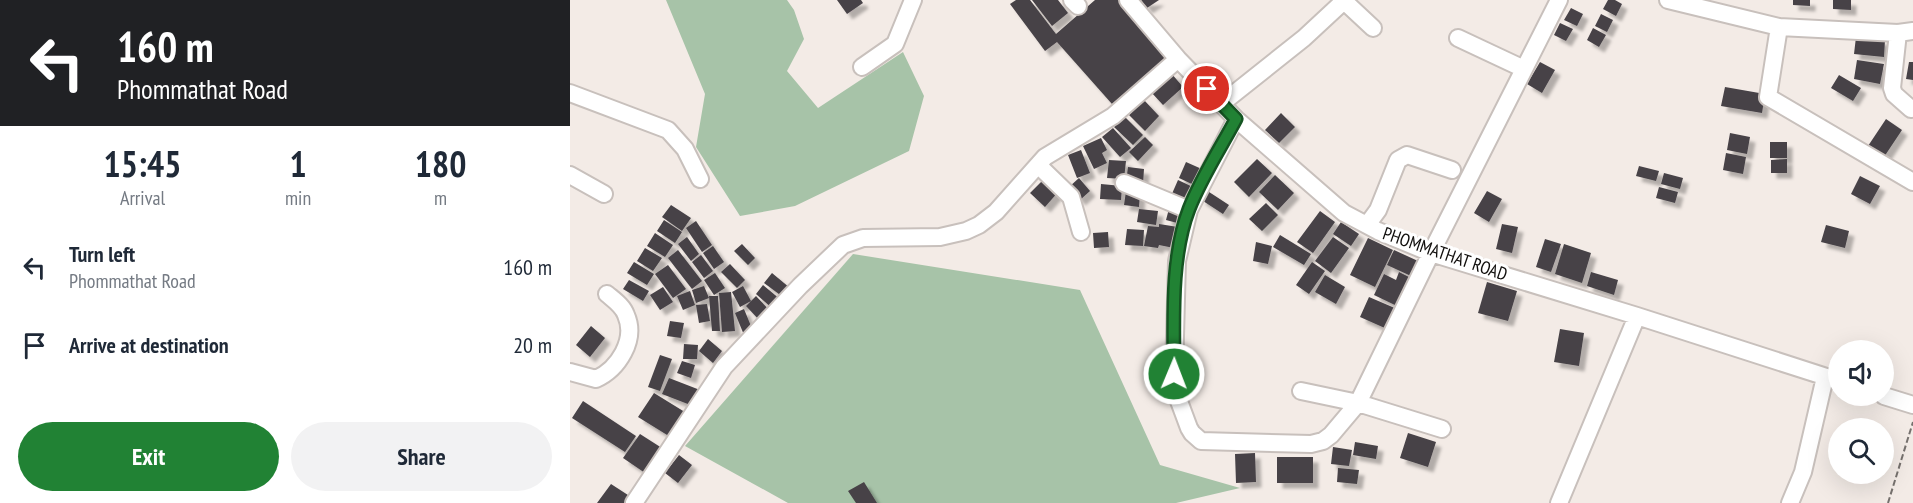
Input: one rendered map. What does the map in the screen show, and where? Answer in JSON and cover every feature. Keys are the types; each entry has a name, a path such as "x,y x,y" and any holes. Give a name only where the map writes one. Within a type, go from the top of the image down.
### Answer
{"street":[{"path":"861,67 895,44 913,0"},
{"name":"PHOMMATHAT ROAD","path":"1128,0 1178,59 1236,119 1344,213 1431,253 1828,378"},
{"path":"1236,119 1189,210 1177,261 1174,374 1176,393 1192,433 1201,441 1311,444 1323,441 1331,435 1358,403 1559,0"},
{"path":"1668,0 1779,27 1906,32 1892,88 1894,94 1911,109"},
{"path":"1221,104 1337,3 1373,28"},
{"path":"1779,27 1768,97 1913,182"},
{"path":"1458,38 1524,69"},
{"path":"634,503 724,367 836,251 849,242 863,238 940,237 966,231 989,219 1055,149 1113,117 1178,59"},
{"path":"570,93 668,130 685,149 700,179"},
{"path":"1367,225 1378,210 1398,160 1407,155 1452,170"},
{"path":"1038,165 1071,197 1081,232"},
{"path":"570,175 604,194"},
{"path":"1124,183 1189,210"},
{"path":"570,372 596,379 612,368 626,348 628,327 626,316 621,306 607,294"},
{"path":"1561,497 1637,316"},
{"path":"1301,391 1358,403 1442,429"},
{"path":"1790,503 1803,472 1828,392"},
{"path":"1894,399 1913,405"}],"path":[{"path":"1888,503 1913,422"}],"green space":[{"path":"666,0 787,0 794,10 804,39 787,71 818,108 903,52 924,96 909,151 795,206 740,216 696,147 705,94"},
{"path":"853,254 1080,290 1160,465 1240,488 1176,503 788,503 685,446"}],"building":[{"path":"837,0 861,0 863,3 847,14"},
{"path":"1016,0 1030,0 1056,34 1095,0 1128,0 1173,53 1112,104 1057,42 1045,51 1010,4"},
{"path":"1032,0 1058,0 1068,13 1052,26"},
{"path":"1141,0 1159,0 1147,8"},
{"path":"1608,0 1615,0 1622,4 1616,16 1603,9"},
{"path":"1793,0 1810,0 1810,6 1793,5"},
{"path":"1833,0 1851,0 1851,10 1833,9"},
{"path":"1571,8 1583,14 1577,26 1564,20"},
{"path":"1601,14 1613,20 1607,32 1595,26"},
{"path":"1560,23 1573,29 1566,41 1554,35"},
{"path":"1593,28 1606,35 1599,47 1587,40"},
{"path":"1856,37 1885,40 1884,57 1854,54"},
{"path":"1857,60 1884,64 1880,84 1854,79"},
{"path":"1540,62 1555,70 1542,93 1527,84"},
{"path":"1909,62 1913,62 1913,80 1906,79"},
{"path":"1171,73 1183,87 1163,105 1151,92"},
{"path":"1839,75 1861,88 1853,101 1831,88"},
{"path":"1725,87 1765,94 1762,113 1721,106"},
{"path":"1144,100 1159,116 1145,131 1129,115"},
{"path":"1281,113 1295,127 1279,143 1265,130"},
{"path":"1124,116 1143,135 1133,145 1114,127"},
{"path":"1886,119 1902,130 1884,157 1868,146"},
{"path":"1113,128 1131,148 1120,157 1102,137"},
{"path":"1730,133 1750,137 1747,154 1727,150"},
{"path":"1145,137 1153,145 1138,161 1129,152"},
{"path":"1101,138 1107,150 1102,153 1107,163 1094,169 1083,146"},
{"path":"1770,142 1787,142 1787,158 1770,158"},
{"path":"1081,150 1090,173 1077,178 1068,155"},
{"path":"1726,153 1746,157 1743,174 1723,170"},
{"path":"1257,159 1272,173 1249,197 1234,182"},
{"path":"1787,159 1787,173 1771,173 1771,160"},
{"path":"1109,160 1126,161 1124,179 1107,178"},
{"path":"1186,162 1204,170 1196,186 1179,178"},
{"path":"1639,166 1659,171 1656,181 1636,176"},
{"path":"1128,167 1144,169 1143,184 1126,182"},
{"path":"1664,173 1683,178 1680,189 1661,184"},
{"path":"1275,175 1294,193 1278,210 1259,192"},
{"path":"1860,176 1880,186 1870,204 1851,194"},
{"path":"1045,178 1059,191 1045,207 1030,193"},
{"path":"1079,178 1090,191 1080,200 1069,187"},
{"path":"1178,180 1195,188 1188,203 1171,196"},
{"path":"1101,184 1122,186 1121,200 1100,199"},
{"path":"1659,187 1678,192 1675,203 1656,198"},
{"path":"1206,190 1229,205 1223,214 1200,199"},
{"path":"1126,191 1140,193 1139,207 1124,205"},
{"path":"1487,191 1502,199 1489,222 1474,213"},
{"path":"1266,203 1278,215 1262,231 1249,219"},
{"path":"671,205 691,218 682,231 662,217"},
{"path":"1170,205 1185,209 1181,224 1166,220"},
{"path":"1139,209 1158,211 1156,225 1137,222"},
{"path":"1320,211 1335,222 1313,253 1297,242"},
{"path":"664,220 682,232 675,243 657,231"},
{"path":"696,221 712,245 702,252 686,228"},
{"path":"1341,222 1359,234 1351,246 1333,234"},
{"path":"1159,224 1178,227 1174,248 1159,245 1158,248 1144,246 1148,226 1159,227"},
{"path":"1502,224 1518,227 1512,253 1496,249"},
{"path":"1826,225 1849,231 1845,248 1821,242"},
{"path":"1127,229 1144,230 1143,246 1125,245"},
{"path":"1108,232 1109,247 1094,248 1093,233"},
{"path":"655,233 673,245 665,257 647,246"},
{"path":"1280,235 1311,254 1304,265 1273,247"},
{"path":"687,237 699,254 691,261 678,244"},
{"path":"1333,237 1349,248 1331,273 1315,261"},
{"path":"1368,238 1393,250 1375,287 1350,275"},
{"path":"1545,239 1561,244 1551,272 1536,267"},
{"path":"1256,242 1272,246 1268,264 1253,261"},
{"path":"742,244 755,258 748,265 734,251"},
{"path":"1564,244 1591,253 1582,283 1555,274"},
{"path":"713,246 724,262 714,269 703,253"},
{"path":"645,248 662,258 653,271 637,261"},
{"path":"678,250 702,281 692,289 668,258"},
{"path":"1394,250 1418,261 1411,276 1387,265"},
{"path":"701,255 713,271 704,278 692,262"},
{"path":"634,262 654,274 647,285 627,273"},
{"path":"1312,262 1325,271 1309,294 1296,285"},
{"path":"730,264 745,280 737,288 721,272"},
{"path":"668,265 686,289 673,298 655,274"},
{"path":"1399,272 1411,278 1397,306 1374,295 1384,274 1396,280"},
{"path":"1591,272 1618,280 1614,295 1587,286"},
{"path":"715,273 725,288 714,295 704,280"},
{"path":"772,273 790,288 783,297 764,283"},
{"path":"1325,275 1345,287 1336,304 1315,292"},
{"path":"629,280 649,291 643,301 623,289"},
{"path":"1487,282 1517,291 1508,321 1478,313"},
{"path":"763,285 781,300 773,309 756,294"},
{"path":"704,286 709,298 696,303 692,290"},
{"path":"743,286 751,301 740,307 732,292"},
{"path":"663,287 673,302 660,310 650,295"},
{"path":"690,291 695,305 683,310 677,296"},
{"path":"731,292 735,331 722,332 719,293"},
{"path":"709,296 718,296 720,331 712,331"},
{"path":"756,296 771,312 761,322 746,306"},
{"path":"1369,297 1397,309 1387,329 1360,317"},
{"path":"707,304 710,321 699,323 696,305"},
{"path":"744,309 753,331 744,335 735,313"},
{"path":"670,321 684,323 681,338 667,336"},
{"path":"591,326 605,338 590,357 576,345"},
{"path":"1560,329 1584,333 1579,366 1554,362"},
{"path":"708,339 722,351 713,363 699,351"},
{"path":"684,344 698,345 697,359 683,359"},
{"path":"660,355 672,359 660,391 648,387"},
{"path":"682,361 695,365 691,378 677,373"},
{"path":"669,378 700,390 693,406 662,394"},
{"path":"654,393 688,414 672,438 638,417"},
{"path":"583,401 636,436 625,452 572,418"},
{"path":"1408,433 1436,442 1428,467 1400,458"},
{"path":"640,434 665,450 648,475 623,458"},
{"path":"1355,442 1378,446 1376,459 1353,455"},
{"path":"1333,447 1352,450 1349,466 1331,464"},
{"path":"1255,453 1256,482 1236,483 1235,454"},
{"path":"679,455 692,465 678,483 665,473"},
{"path":"1277,457 1313,457 1313,483 1277,483"},
{"path":"1338,468 1359,470 1357,484 1337,482"},
{"path":"864,482 877,503 856,503 848,491"},
{"path":"611,484 631,497 627,503 597,503"}],"route":[{"path":"1174,374 1175,284 1183,232 1189,210 1236,119 1207,89"}]}
